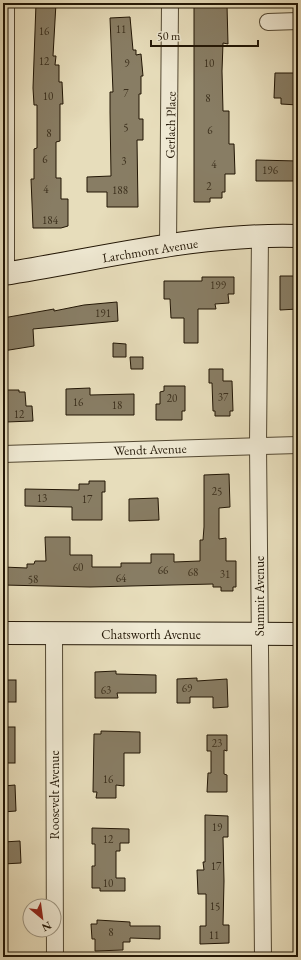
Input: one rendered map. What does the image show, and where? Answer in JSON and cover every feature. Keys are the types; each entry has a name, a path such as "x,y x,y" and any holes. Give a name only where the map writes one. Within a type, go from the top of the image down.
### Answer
{"street":[{"path":"5,273 6,3"},
{"name":"Gerlach Place","path":"168,246 170,3"},
{"path":"268,22 298,21"},
{"name":"Larchmont Avenue","path":"5,273 168,246 260,235 298,236"},
{"name":"Summit Avenue","path":"260,235 258,446 263,957"},
{"name":"Wendt Avenue","path":"3,454 298,445"},
{"name":"Chatsworth Avenue","path":"3,633 298,634"},
{"name":"Roosevelt Avenue","path":"54,633 55,957"}],"building":[{"path":"36,3 56,3 53,56 56,56 55,65 59,65 59,82 62,82 63,104 60,104 60,141 56,142 56,178 61,178 61,199 68,199 68,226 61,228 33,228 31,179 34,179 34,149 37,148 37,105 34,105 33,88"},
{"path":"194,3 221,3 221,5 227,5 228,44 223,43 223,111 229,111 229,144 234,144 235,174 225,174 225,192 222,192 222,198 210,198 210,202 194,202"},
{"path":"130,17 133,50 136,50 136,55 141,54 143,76 141,76 141,94 139,94 139,119 143,119 143,140 137,140 138,207 107,207 107,192 87,192 87,177 111,176 110,92 113,92 110,18"},
{"path":"275,73 298,73 298,105 281,104 281,98 274,98"},
{"path":"256,160 298,161 298,181 256,181"},
{"path":"280,276 298,276 298,309 280,310"},
{"path":"202,277 234,277 234,294 228,294 229,303 215,304 216,309 198,309 198,343 184,343 184,318 171,318 170,299 164,299 164,281 202,281"},
{"path":"117,302 118,321 33,329 34,346 3,351 3,318 54,309 54,311 84,305"},
{"path":"113,343 126,344 126,357 113,357"},
{"path":"130,357 143,357 143,369 131,369"},
{"path":"209,369 223,369 223,381 232,381 233,411 230,411 230,416 215,416 215,411 213,411 212,383 209,383"},
{"path":"164,386 185,386 185,411 182,411 182,420 156,420 156,404 160,404 160,392 164,391"},
{"path":"90,388 90,395 134,394 134,415 66,415 66,389"},
{"path":"5,390 19,390 19,392 25,392 26,406 32,406 33,421 6,422"},
{"path":"229,474 230,507 219,508 219,539 226,538 226,561 236,561 236,587 233,587 233,591 221,591 221,587 213,587 213,584 90,587 3,585 3,567 27,568 27,564 34,564 35,561 46,561 45,537 70,537 70,555 92,555 92,567 121,567 121,563 151,563 151,554 174,554 174,562 200,561 200,540 203,540 204,527 204,475"},
{"path":"89,481 105,481 105,492 102,492 102,520 72,520 72,507 25,506 25,489 79,490 79,484 89,484"},
{"path":"158,498 159,520 129,521 129,499"},
{"path":"116,671 116,674 156,675 156,693 117,693 118,698 95,698 95,672"},
{"path":"197,678 197,681 227,679 228,707 213,708 213,697 190,697 190,703 177,703 177,679"},
{"path":"3,680 16,680 16,702 3,702"},
{"path":"3,727 15,727 15,763 3,763"},
{"path":"101,731 140,732 140,753 124,753 124,786 116,785 116,798 96,798 97,792 93,792 94,734 101,734"},
{"path":"207,735 227,735 227,751 224,750 224,774 227,775 227,792 207,792 208,773 211,773 211,751 207,751"},
{"path":"15,785 16,811 3,812 3,786"},
{"path":"205,815 228,816 228,837 223,837 223,925 229,925 229,943 200,944 200,926 206,926 206,894 198,894 197,870 204,870"},
{"path":"92,828 129,829 129,843 120,843 120,851 116,851 116,878 125,878 125,891 100,891 100,888 92,888 92,866 95,866 95,844 92,844"},
{"path":"20,841 21,863 3,864 3,842"},
{"path":"97,920 130,922 130,926 160,926 160,939 130,938 130,942 123,942 123,950 95,951 95,939 92,939 91,924 97,924"}]}
